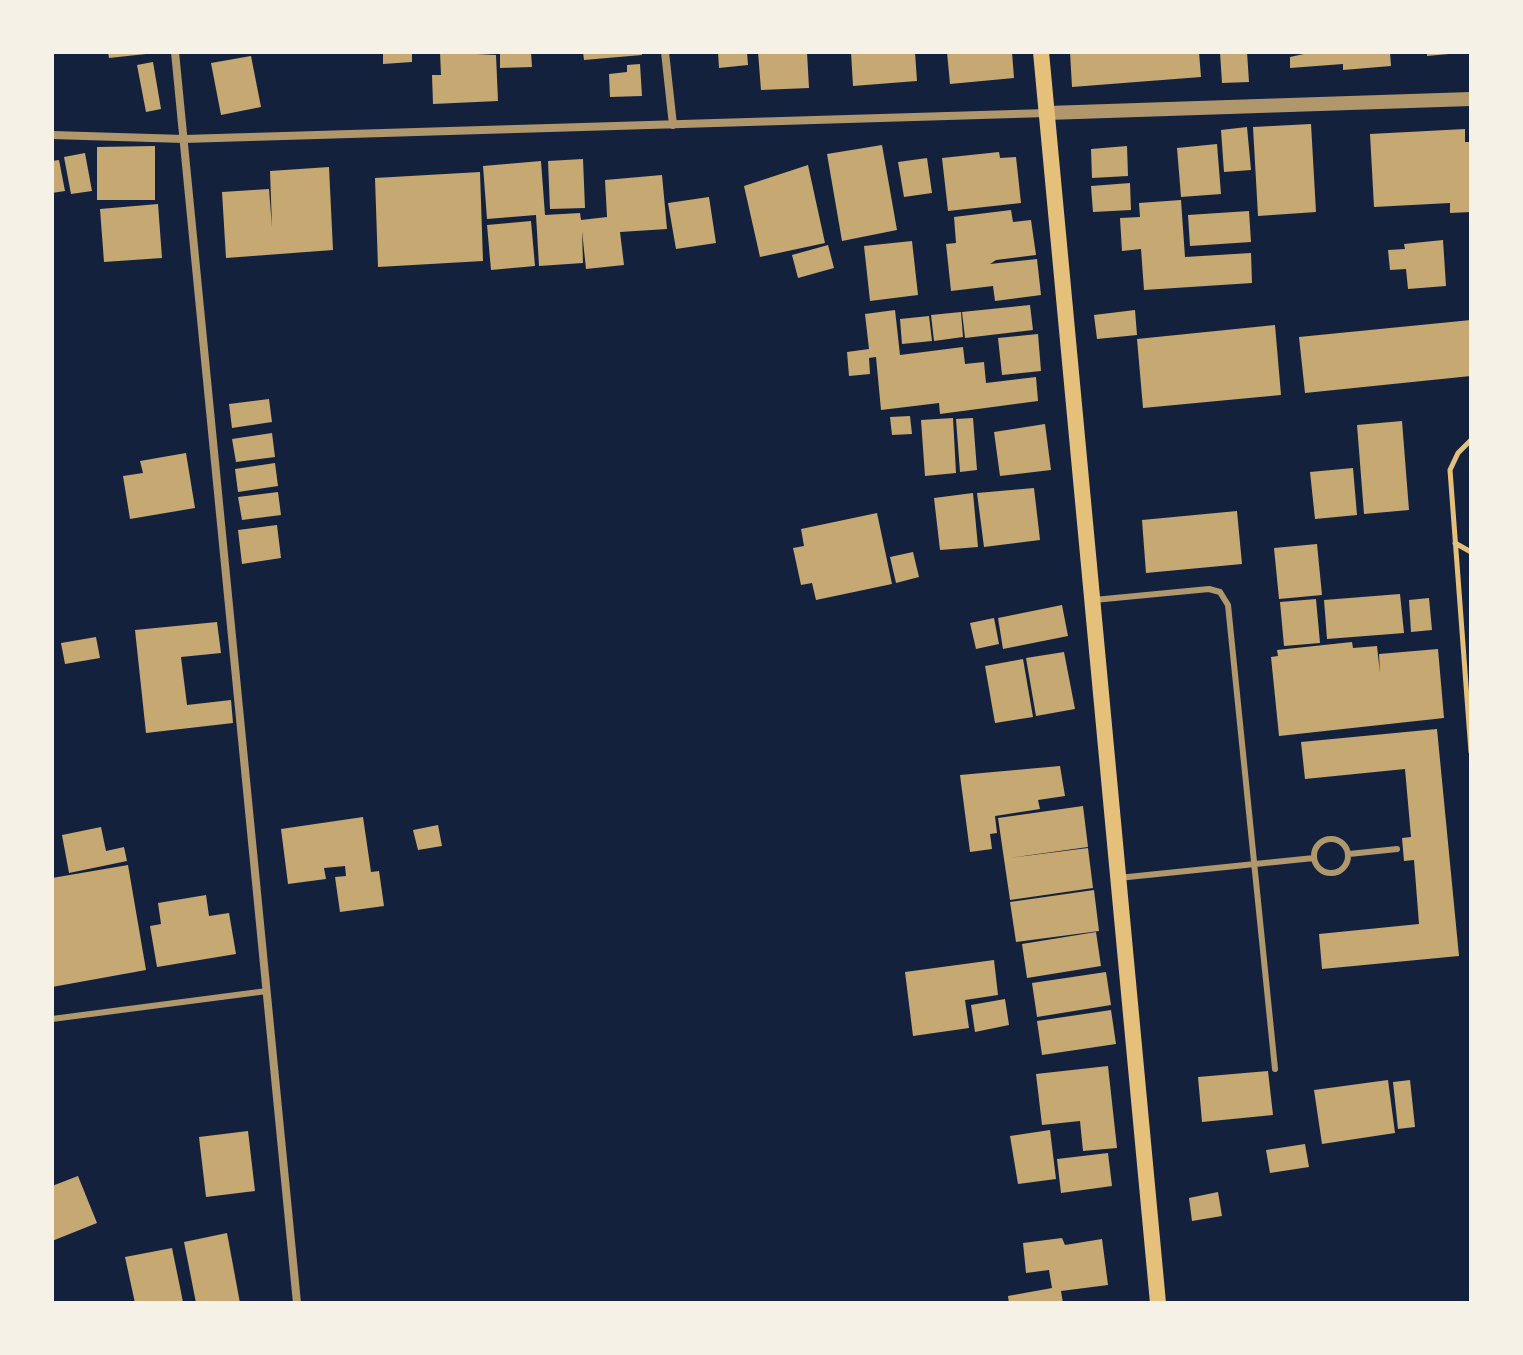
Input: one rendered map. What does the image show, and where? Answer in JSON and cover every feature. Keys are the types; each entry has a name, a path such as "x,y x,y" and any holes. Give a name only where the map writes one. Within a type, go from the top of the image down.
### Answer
{"main road":[{"path":"1041,52 1158,1303"}],"street":[{"path":"175,52 297,1303"},
{"path":"665,52 673,125"},
{"path":"52,135 184,139 1471,99"}],"lane":[{"path":"1092,600 1209,589 1220,592 1226,600 1275,1069"},
{"path":"1329,838 1344,844 1349,854 1346,864 1332,873 1318,867 1314,858 1319,842 1329,838"},
{"path":"1349,854 1397,849"},
{"path":"1118,878 1314,858"},
{"path":"52,1019 267,991"}],"path":[{"path":"1471,440 1458,453 1450,470 1471,752"},
{"path":"1455,543 1471,552"}],"building":[{"path":"108,52 146,52 146,54 109,58"},
{"path":"383,52 412,52 412,62 383,64"},
{"path":"440,52 496,55 498,101 433,104 432,75 441,75"},
{"path":"500,52 531,52 532,67 500,68"},
{"path":"583,52 642,52 642,55 584,60"},
{"path":"718,52 747,52 748,65 719,68"},
{"path":"758,52 807,52 809,88 761,90"},
{"path":"851,52 915,52 917,81 853,86"},
{"path":"947,52 1012,52 1014,78 950,84"},
{"path":"1070,52 1199,52 1201,77 1072,87"},
{"path":"1220,52 1247,52 1249,82 1222,83"},
{"path":"1313,52 1390,52 1391,66 1343,70 1343,64 1290,68 1290,57"},
{"path":"1427,52 1449,52 1449,54 1427,56"},
{"path":"251,56 261,107 221,115 211,63"},
{"path":"153,62 161,109 146,112 137,65"},
{"path":"640,64 642,96 610,97 609,74 627,72 627,65"},
{"path":"1311,124 1316,212 1258,216 1253,127"},
{"path":"1247,127 1251,170 1224,172 1221,130"},
{"path":"1465,129 1465,142 1471,142 1471,212 1450,213 1450,203 1374,207 1370,134"},
{"path":"1217,144 1221,194 1181,197 1177,148"},
{"path":"882,145 897,230 842,241 827,154"},
{"path":"155,146 155,200 97,200 97,147"},
{"path":"1127,146 1128,176 1092,178 1091,149"},
{"path":"999,152 1000,158 1016,157 1021,203 948,211 942,158"},
{"path":"85,153 92,191 71,194 64,157"},
{"path":"927,158 932,193 904,197 898,162"},
{"path":"583,159 585,208 550,209 548,161"},
{"path":"59,160 65,191 52,193 52,161"},
{"path":"541,161 545,215 580,213 581,220 607,217 605,180 662,175 667,229 620,232 624,265 586,269 582,231 583,263 539,266 536,215 487,219 483,166"},
{"path":"808,165 825,243 760,257 744,186"},
{"path":"329,167 333,250 226,258 222,192 269,189 272,227 270,171"},
{"path":"480,172 483,261 378,267 375,178"},
{"path":"1130,183 1131,210 1093,212 1091,186"},
{"path":"709,197 716,243 676,249 668,203"},
{"path":"1181,200 1185,257 1251,253 1252,283 1144,290 1141,249 1122,251 1120,218 1140,217 1139,203"},
{"path":"158,204 162,258 104,262 100,209"},
{"path":"1011,210 1013,222 1031,220 1036,255 996,260 990,264 1037,259 1041,295 995,301 993,286 951,291 946,244 956,243 954,217"},
{"path":"1249,211 1251,242 1190,246 1188,215"},
{"path":"531,221 535,266 491,270 487,225"},
{"path":"1443,240 1446,286 1408,289 1406,269 1390,270 1388,250 1405,249 1404,244"},
{"path":"912,241 918,295 870,301 864,246"},
{"path":"828,245 834,268 798,278 792,255"},
{"path":"1030,305 1033,330 965,338 962,312"},
{"path":"895,310 900,355 963,347 965,364 984,362 986,383 1036,377 1038,401 940,414 939,403 881,410 876,357 869,358 870,374 849,376 847,352 869,349 865,314"},
{"path":"1135,310 1137,335 1097,339 1094,315"},
{"path":"961,312 963,337 934,341 931,315"},
{"path":"929,316 932,341 902,344 900,319"},
{"path":"1471,320 1471,376 1305,393 1299,337"},
{"path":"1275,325 1281,395 1143,408 1137,339"},
{"path":"1038,334 1041,371 1002,375 998,338"},
{"path":"269,399 272,422 232,428 229,404"},
{"path":"910,416 912,434 892,435 890,417"},
{"path":"953,418 956,473 925,476 921,420"},
{"path":"973,418 977,470 960,472 956,419"},
{"path":"1402,421 1409,510 1364,514 1357,425"},
{"path":"1045,424 1051,470 1000,476 994,432"},
{"path":"272,433 275,457 236,462 232,439"},
{"path":"186,453 195,508 130,519 123,476 143,473 140,461"},
{"path":"275,463 278,486 238,492 235,469"},
{"path":"1353,468 1357,515 1315,519 1310,472"},
{"path":"1034,488 1040,540 984,547 977,493"},
{"path":"278,492 281,515 242,520 238,497"},
{"path":"973,493 978,547 940,550 934,498"},
{"path":"1237,511 1242,564 1146,573 1142,520"},
{"path":"877,513 892,584 816,600 812,583 801,585 793,548 804,546 801,529"},
{"path":"277,525 281,558 242,564 238,530"},
{"path":"1317,544 1322,595 1279,599 1274,548"},
{"path":"913,552 919,577 896,583 890,557"},
{"path":"1400,594 1404,633 1327,639 1324,600"},
{"path":"1429,598 1432,630 1411,632 1409,600"},
{"path":"1316,599 1320,643 1284,646 1280,602"},
{"path":"1062,605 1068,636 1003,649 998,618"},
{"path":"994,618 999,644 976,649 970,623"},
{"path":"217,622 221,653 181,657 187,705 231,700 233,723 146,733 135,630"},
{"path":"96,637 100,658 65,664 61,643"},
{"path":"1352,642 1353,648 1377,646 1380,673 1379,654 1438,649 1444,718 1279,736 1271,657 1278,656 1277,650"},
{"path":"1064,652 1075,709 1036,716 1026,658"},
{"path":"1023,659 1033,717 995,723 985,666"},
{"path":"1437,729 1459,956 1322,969 1319,934 1419,924 1414,860 1404,861 1402,838 1411,837 1405,769 1305,779 1301,742"},
{"path":"1060,766 1065,796 1038,800 1040,809 995,816 997,833 990,834 992,849 970,852 960,775"},
{"path":"1083,806 1088,847 1009,858 1088,848 1093,888 1010,900 998,818"},
{"path":"363,817 371,872 379,871 384,906 340,912 335,877 346,876 345,866 324,868 326,879 288,884 281,829"},
{"path":"438,825 442,846 418,850 413,830"},
{"path":"101,827 106,851 124,847 127,861 69,873 62,835"},
{"path":"128,865 146,970 52,987 52,878"},
{"path":"1094,890 1099,931 1016,942 1010,902"},
{"path":"206,895 209,916 229,913 236,954 157,967 150,926 161,924 158,903"},
{"path":"1096,932 1101,966 1027,978 1022,944"},
{"path":"994,960 998,995 965,1000 969,1028 913,1036 905,972"},
{"path":"1106,972 1111,1005 1037,1017 1032,983"},
{"path":"1005,999 1009,1025 975,1032 971,1005"},
{"path":"1111,1010 1116,1044 1042,1055 1037,1021"},
{"path":"1108,1066 1117,1148 1083,1151 1080,1121 1042,1125 1036,1074"},
{"path":"1268,1071 1273,1115 1202,1122 1198,1077"},
{"path":"1388,1080 1395,1133 1322,1144 1314,1090"},
{"path":"1410,1080 1415,1127 1398,1129 1393,1082"},
{"path":"1050,1130 1056,1179 1018,1184 1010,1136"},
{"path":"248,1131 255,1191 206,1197 199,1137"},
{"path":"1305,1144 1309,1167 1270,1173 1266,1150"},
{"path":"1108,1153 1112,1186 1061,1193 1057,1159"},
{"path":"78,1176 97,1223 52,1241 52,1186"},
{"path":"1218,1192 1222,1216 1192,1221 1189,1198"},
{"path":"227,1233 240,1303 196,1303 184,1242"},
{"path":"1062,1238 1065,1245 1102,1239 1108,1285 1061,1291 1063,1303 1009,1303 1008,1296 1052,1288 1049,1270 1026,1273 1023,1243"},
{"path":"172,1248 183,1302 135,1303 125,1257"}]}
